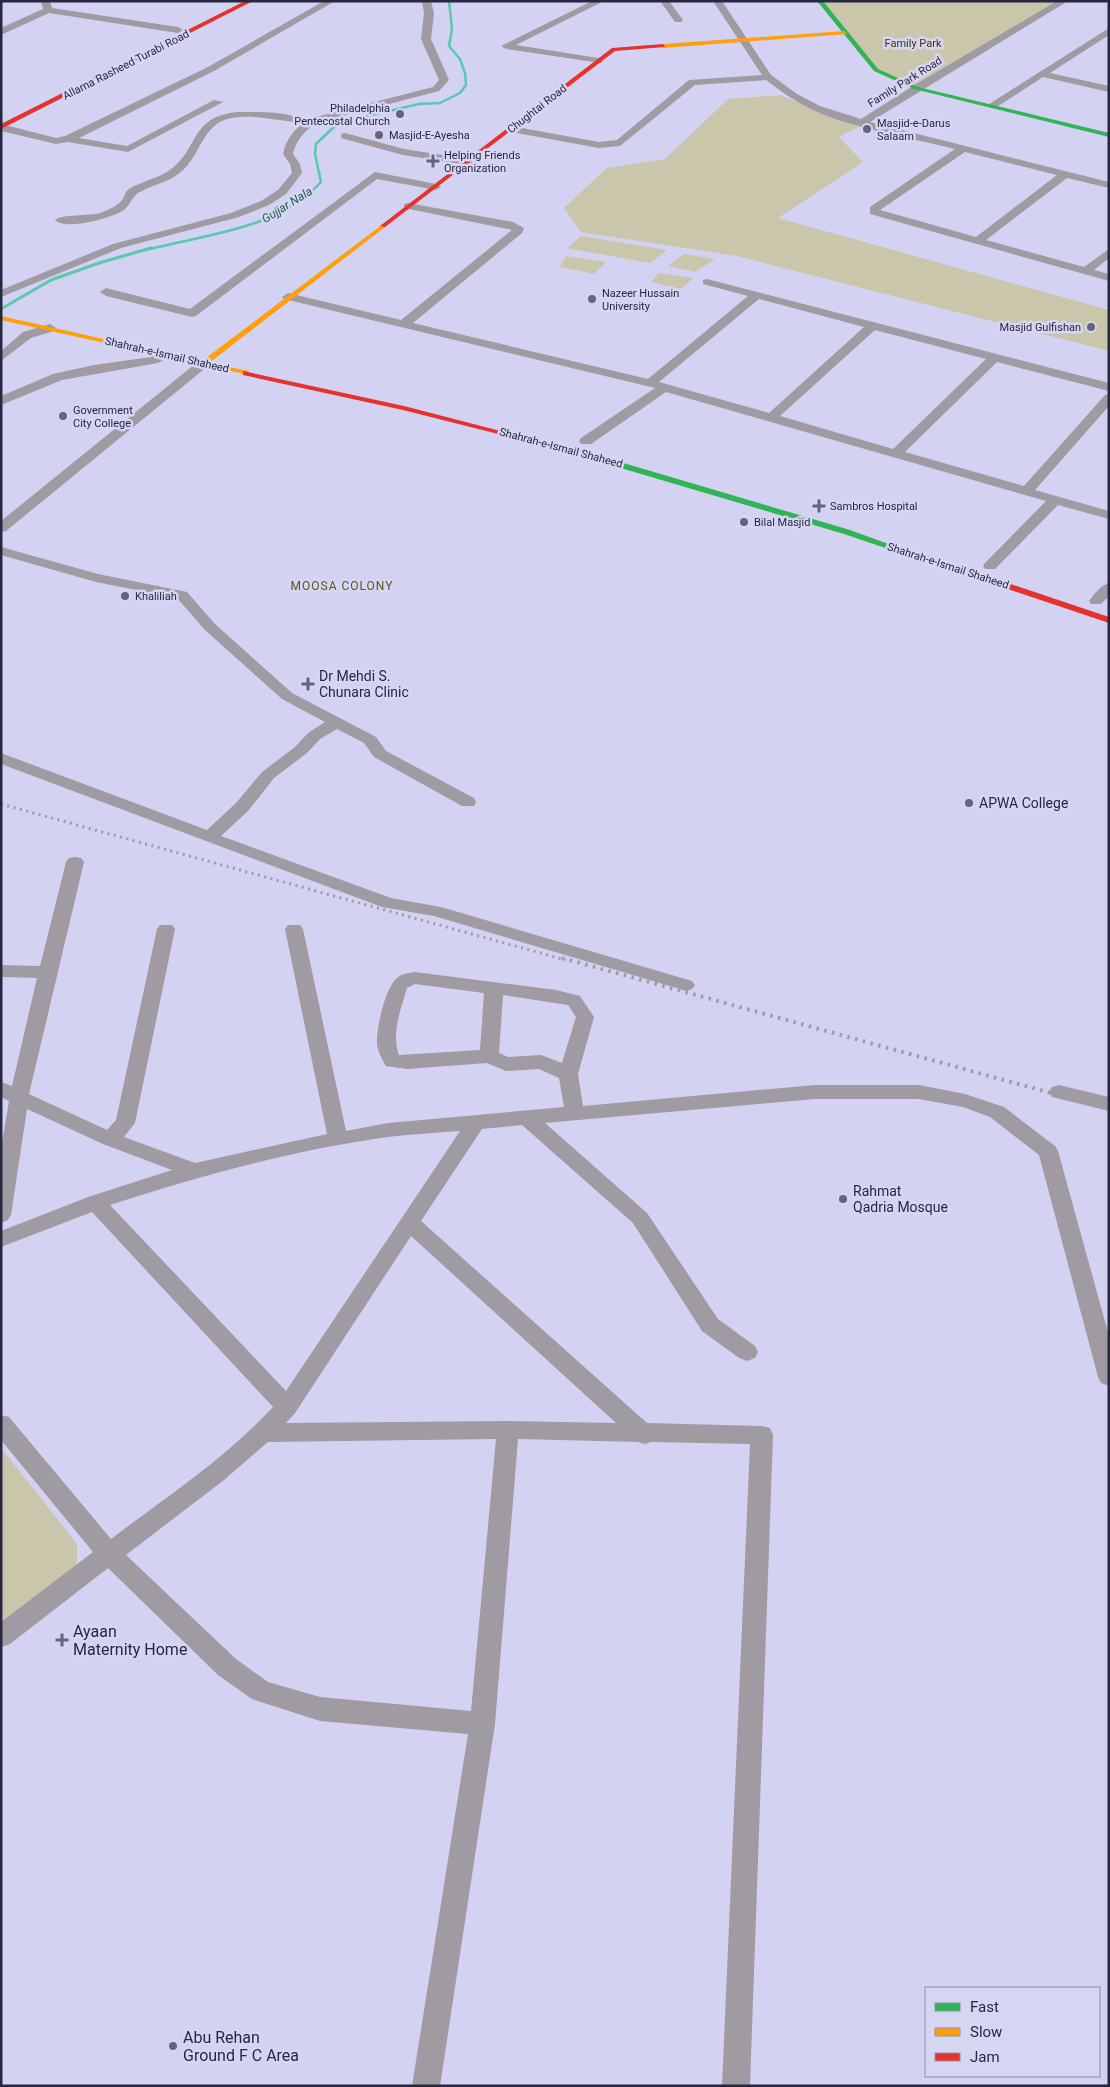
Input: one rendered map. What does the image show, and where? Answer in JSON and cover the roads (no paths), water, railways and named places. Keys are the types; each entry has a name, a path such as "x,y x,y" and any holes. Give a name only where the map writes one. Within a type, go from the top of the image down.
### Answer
{"main road":[{"name":"Allama Rasheed Turabi Road","path":"1,116 178,30 232,1"},
{"name":"Allama Rasheed Turabi Road","path":"1,127 250,1"},
{"path":"820,1 876,70 916,88 1109,135"},
{"name":"Chughtai Road","path":"209,359 614,49 845,33"},
{"name":"Shahrah-e-Ismail Shaheed","path":"1,310 43,324 166,355 209,359 579,452 847,532 1109,620"},
{"name":"Shahrah-e-Ismail Shaheed","path":"1,318 43,324 547,432"},
{"name":"Shahrah-e-Ismail Shaheed","path":"581,440 604,446"},
{"name":"Shahrah-e-Ismail Shaheed","path":"762,494 923,545"}],"street":[{"path":"1,127 56,141 68,139 211,69 331,1"},
{"path":"1,294 118,246 236,215 265,203 282,192 297,174 295,164 288,154 289,145 297,133 312,121 436,89 444,80 426,39 429,13 426,1"},
{"path":"598,61 506,46 600,1"},
{"path":"664,1 678,20"},
{"path":"717,1 768,77 794,96 816,108 862,123 1109,185"},
{"name":"Family Park Road","path":"862,123 916,88 1064,1"},
{"path":"1,32 46,5 178,30"},
{"path":"991,106 1109,31"},
{"path":"1042,74 1109,89"},
{"path":"511,129 599,145 620,143 692,82 768,77"},
{"path":"68,139 128,150 218,102"},
{"path":"61,220 74,222 95,218 117,209 126,203 131,192 168,176 183,164 203,132 212,123 222,118 257,116 294,119"},
{"path":"345,136 403,152 468,162"},
{"path":"962,149 874,209 874,212 1109,278"},
{"path":"977,242 1065,174"},
{"path":"106,292 192,313 375,175 436,187"},
{"path":"404,324 518,231 514,225 408,206"},
{"path":"1086,271 1109,252"},
{"path":"707,282 1109,387"},
{"path":"650,383 757,295"},
{"path":"288,297 650,383 1026,492 1109,514"},
{"path":"1,357 43,324"},
{"path":"772,417 872,325"},
{"path":"1,401 31,385 66,372 154,360 166,355"},
{"path":"896,453 995,357"},
{"path":"1,528 209,359"},
{"path":"581,440 665,387"},
{"path":"1026,492 1109,398"},
{"path":"990,566 1055,500"},
{"path":"1,551 96,578 182,594 210,628 287,696 370,740 380,754 468,802"},
{"path":"1097,602 1109,587"},
{"path":"210,837 242,806 268,775 301,750 314,736 335,723"},
{"path":"1,758 388,903 435,911 686,985"},
{"path":"1,1215 10,1093 47,972 75,862"},
{"path":"110,1139 124,1123 166,929"},
{"path":"294,929 338,1139"},
{"path":"1,971 47,972"},
{"path":"568,1074 541,1062 506,1064 489,1056 407,1062 393,1061 387,1052 386,1036 399,986 405,980 415,978 574,1000 585,1017 568,1074 575,1112"},
{"path":"489,1056 494,988"},
{"path":"1,1239 95,1202 194,1171 287,1149 388,1130 815,1092 919,1092 965,1102 998,1112 1048,1151 1109,1377"},
{"path":"1059,1092 1109,1104"},
{"path":"10,1093 110,1139 194,1171"},
{"path":"525,1117 640,1218 710,1325 747,1352"},
{"path":"1,1636 216,1473 263,1433 287,1407 476,1121"},
{"path":"95,1202 287,1407"},
{"path":"409,1222 645,1434"},
{"path":"1,1424 108,1554 227,1667 261,1691 320,1710 482,1724"},
{"path":"263,1433 508,1430 762,1435 736,2086"},
{"path":"426,2086 482,1724 508,1430"}],"waterway":[{"name":"Gujjar Nala","path":"146,250 240,228 284,211 321,182 315,154 316,144 338,123 419,104 440,103 460,93 466,85 465,73 460,59 449,46 452,29 449,1"},
{"name":"Gujjar Nala","path":"1,309 51,280 99,263 151,248"}],"railway":[{"path":"1,804 566,960"},
{"path":"562,958 1109,1109"}],"place":[{"name":"Philadelphia Pentecostal Church","path":"400,114"},
{"name":"Masjid-e-Darus Salaam","path":"867,129"},
{"name":"Masjid-E-Ayesha","path":"379,135"},
{"name":"Helping Friends Organization","path":"433,161"},
{"name":"Nazeer Hussain University","path":"592,299"},
{"name":"Masjid Gulfishan","path":"1091,327"},
{"name":"Government City College","path":"63,416"},
{"name":"Sambros Hospital","path":"819,506"},
{"name":"Bilal Masjid","path":"744,522"},
{"name":"Khaliliah","path":"125,596"},
{"name":"Dr Mehdi S. Chunara Clinic","path":"308,684"},
{"name":"APWA College","path":"969,803"},
{"name":"Rahmat Qadria Mosque","path":"843,1199"},
{"name":"Ayaan Maternity Home","path":"62,1640"},
{"name":"Abu Rehan Ground F C Area","path":"173,2046"}],"district":[{"name":"MOOSA COLONY","path":"342,586"}],"park label":[{"name":"Family Park","path":"913,43"}]}
